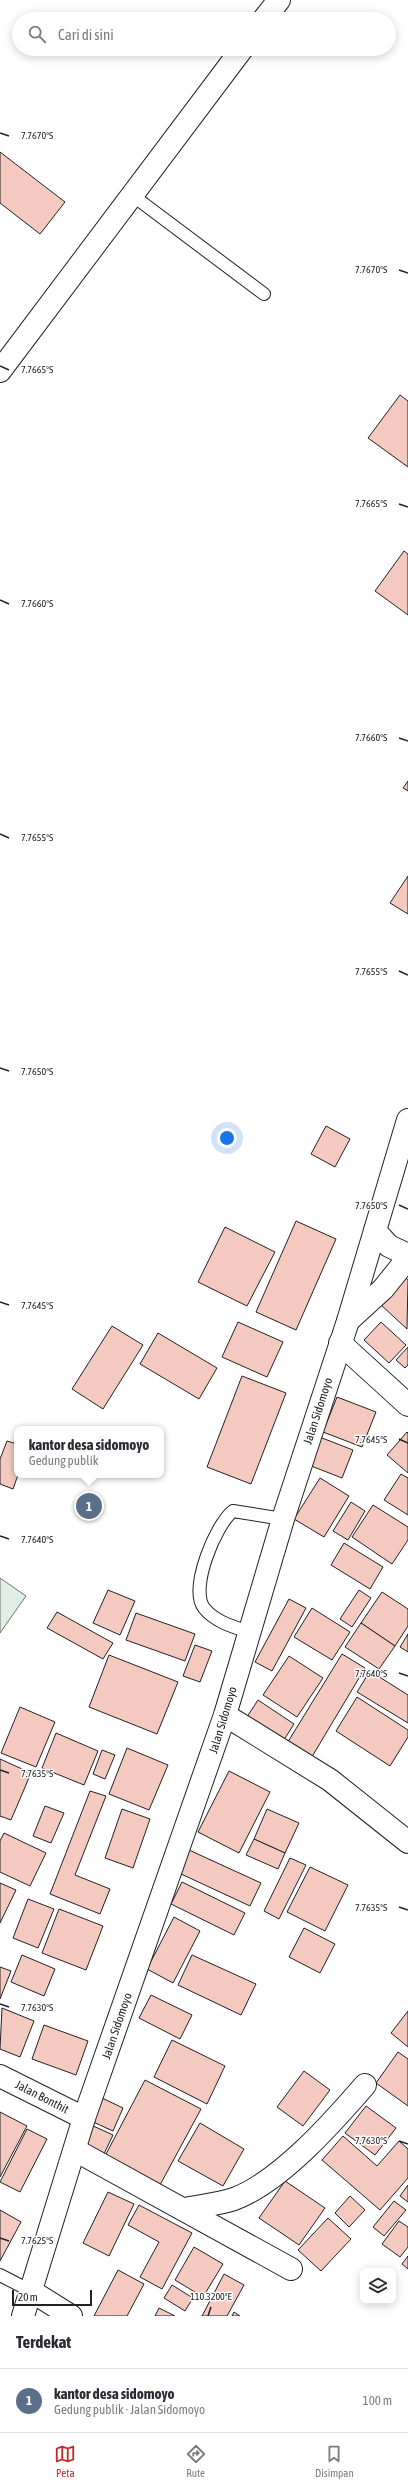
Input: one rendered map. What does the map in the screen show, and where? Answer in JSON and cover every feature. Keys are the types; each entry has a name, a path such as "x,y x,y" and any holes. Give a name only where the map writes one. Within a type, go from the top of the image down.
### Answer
{"street":[{"path":"269,12 278,0"},
{"path":"0,371 237,56"},
{"name":"Jalan Sidomoyo","path":"23,2316 84,2118 225,1715 283,1519 348,1321 408,1120"},
{"path":"375,1231 389,1246 408,1255"},
{"path":"348,1321 383,1289 408,1258"},
{"path":"340,1343 408,1405"},
{"path":"225,1715 330,1780 408,1842"},
{"name":"Jalan Bonthit","path":"0,2076 84,2118"},
{"path":"186,2209 234,2198 274,2176 340,2113 365,2085"},
{"path":"75,2150 186,2209 291,2269"},
{"path":"31,2291 71,2316"}],"lane":[{"path":"132,195 264,294"},
{"path":"249,1632 224,1624 204,1608 200,1588 211,1544 219,1525 233,1511 283,1519"},
{"path":"0,2275 31,2291"}],"green space":[{"path":"0,1578 26,1596 0,1633"}],"building":[{"path":"0,152 65,202 40,234 0,203"},
{"path":"400,395 408,401 408,467 368,438"},
{"path":"404,551 408,554 408,615 375,591"},
{"path":"408,781 408,791 403,788"},
{"path":"408,876 408,914 390,903"},
{"path":"326,1126 350,1139 335,1167 311,1154"},
{"path":"296,1221 336,1239 296,1330 256,1312"},
{"path":"225,1227 275,1252 247,1306 198,1282"},
{"path":"405,1277 408,1280 407,1329 381,1305"},
{"path":"238,1322 283,1342 267,1377 222,1357"},
{"path":"381,1322 406,1345 389,1363 364,1340"},
{"path":"112,1326 143,1345 103,1409 72,1389"},
{"path":"158,1333 217,1368 199,1399 140,1364"},
{"path":"408,1347 408,1365 405,1368 396,1360"},
{"path":"242,1376 286,1393 251,1484 207,1467"},
{"path":"337,1397 376,1412 362,1447 323,1432"},
{"path":"407,1432 408,1433 408,1473 387,1455"},
{"path":"317,1436 353,1450 342,1478 306,1464"},
{"path":"7,1441 14,1443 14,1478 17,1478 13,1489 0,1484 0,1459"},
{"path":"401,1474 408,1478 408,1515 384,1500"},
{"path":"320,1478 349,1496 324,1537 294,1519"},
{"path":"351,1502 365,1511 348,1540 333,1531"},
{"path":"373,1505 408,1527 408,1540 392,1564 352,1537"},
{"path":"344,1543 383,1567 370,1589 331,1565"},
{"path":"108,1590 135,1601 120,1635 93,1623"},
{"path":"359,1590 371,1598 352,1627 340,1619"},
{"path":"382,1592 408,1609 408,1626 395,1646 361,1623"},
{"path":"289,1599 306,1608 272,1671 255,1662"},
{"path":"312,1608 350,1632 332,1660 294,1637"},
{"path":"57,1612 113,1643 103,1659 47,1628"},
{"path":"136,1613 195,1634 185,1661 126,1640"},
{"path":"361,1623 395,1646 379,1669 345,1647"},
{"path":"408,1634 408,1652 400,1647"},
{"path":"195,1645 212,1651 200,1682 183,1676"},
{"path":"342,1654 365,1668 310,1760 286,1745"},
{"path":"109,1655 178,1682 157,1734 89,1707"},
{"path":"289,1656 323,1678 297,1717 263,1695"},
{"path":"370,1671 408,1695 408,1723 357,1692"},
{"path":"357,1697 408,1730 408,1737 390,1766 336,1731"},
{"path":"258,1700 294,1724 280,1746 243,1723"},
{"path":"20,1707 55,1722 36,1767 1,1753"},
{"path":"56,1733 98,1751 84,1785 42,1768"},
{"path":"127,1748 168,1765 149,1810 109,1794"},
{"path":"102,1750 115,1755 105,1779 93,1774"},
{"path":"0,1759 31,1773 11,1820 0,1816"},
{"path":"229,1771 270,1792 239,1853 198,1832"},
{"path":"90,1791 106,1796 75,1875 110,1889 100,1914 50,1894"},
{"path":"45,1806 64,1813 51,1843 33,1836"},
{"path":"122,1809 150,1819 133,1868 105,1858"},
{"path":"267,1809 299,1823 285,1853 254,1839"},
{"path":"4,1833 46,1853 30,1886 0,1872 0,1841"},
{"path":"254,1839 285,1853 278,1869 246,1855"},
{"path":"189,1850 261,1883 250,1906 179,1873"},
{"path":"290,1858 306,1865 279,1919 264,1911"},
{"path":"310,1867 348,1885 325,1931 287,1912"},
{"path":"182,1882 245,1913 234,1935 171,1904"},
{"path":"0,1883 16,1890 0,1923"},
{"path":"28,1899 54,1909 38,1948 13,1938"},
{"path":"59,1909 103,1926 86,1970 42,1953"},
{"path":"174,1917 200,1931 173,1983 147,1969"},
{"path":"304,1928 335,1944 320,1973 289,1957"},
{"path":"22,1955 55,1969 44,1996 11,1982"},
{"path":"192,1955 256,1984 241,2015 178,1985"},
{"path":"0,1967 11,1971 0,1999"},
{"path":"151,1995 192,2015 180,2039 139,2018"},
{"path":"2,2008 34,2021 20,2057 0,2049"},
{"path":"408,2011 408,2047 391,2033"},
{"path":"44,2025 88,2041 76,2075 32,2059"},
{"path":"172,2040 225,2066 207,2104 154,2077"},
{"path":"398,2052 408,2059 408,2106 376,2083"},
{"path":"304,2071 330,2090 303,2126 277,2107"},
{"path":"145,2080 201,2109 160,2185 105,2156"},
{"path":"102,2098 123,2108 113,2131 91,2121"},
{"path":"366,2106 396,2128 375,2155 345,2133"},
{"path":"0,2112 27,2126 0,2177"},
{"path":"200,2123 244,2149 223,2186 178,2161"},
{"path":"91,2125 113,2135 102,2158 80,2147"},
{"path":"27,2129 47,2139 20,2192 0,2182"},
{"path":"343,2136 377,2166 399,2141 408,2149 408,2178 380,2210 322,2160"},
{"path":"285,2181 325,2208 299,2245 259,2218"},
{"path":"408,2185 408,2202 400,2196"},
{"path":"108,2192 134,2204 109,2256 83,2243"},
{"path":"350,2196 365,2210 349,2227 335,2213"},
{"path":"394,2201 406,2210 384,2236 373,2227"},
{"path":"139,2205 192,2233 162,2289 140,2277 159,2242 128,2225"},
{"path":"0,2210 21,2222 0,2261"},
{"path":"328,2218 351,2239 321,2271 298,2250"},
{"path":"399,2221 408,2227 408,2247 400,2257 382,2244"},
{"path":"194,2247 223,2264 203,2297 175,2280"},
{"path":"408,2256 408,2269 402,2264"},
{"path":"118,2270 144,2284 127,2316 94,2316"},
{"path":"224,2274 244,2285 227,2316 202,2316"},
{"path":"172,2285 193,2298 185,2311 164,2298"},
{"path":"159,2308 175,2316 155,2316"},
{"path":"234,2312 240,2316 232,2316"}],"place":[{"name":"kantor desa sidomoyo","path":"89,1506"}]}
